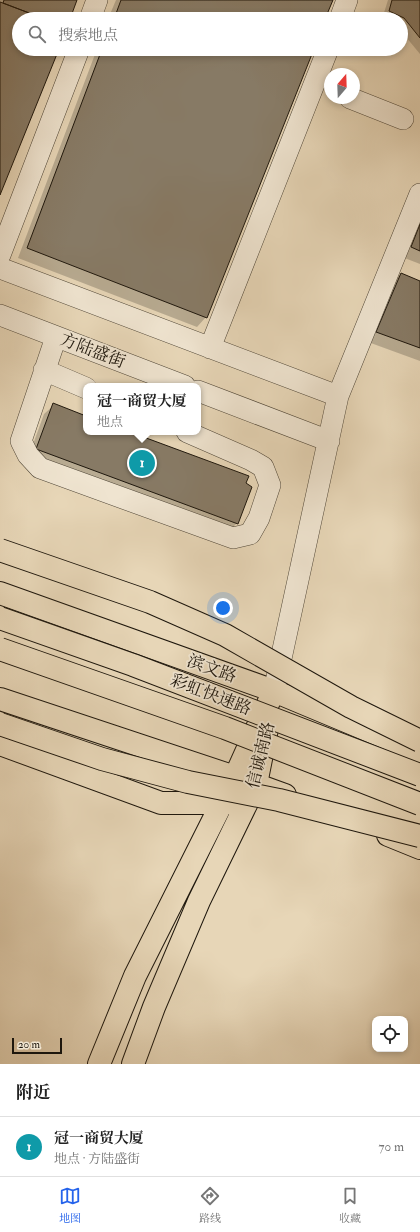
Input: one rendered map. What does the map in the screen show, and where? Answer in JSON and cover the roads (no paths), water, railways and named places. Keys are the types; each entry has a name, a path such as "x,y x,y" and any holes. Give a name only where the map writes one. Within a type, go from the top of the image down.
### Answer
{"main road":[{"path":"0,550 150,602 218,632 351,706 420,741"},
{"name":"滨文路","path":"0,593 274,691 420,752"},
{"name":"彩虹快速路","path":"0,618 140,668 420,775"},
{"name":"彩虹快速路","path":"0,649 225,728 420,804"},
{"name":"信诚南路","path":"99,1064 135,976 222,804 274,691"},
{"name":"信诚南路","path":"133,1064 154,1007 199,901 251,793 274,691"},
{"path":"0,699 235,777 251,793"},
{"path":"0,724 102,759 188,782 279,800 420,836"},
{"path":"0,744 161,803 222,804 251,793 295,799 420,848"}],"street":[{"path":"93,12 97,0"},
{"path":"343,12 347,0"},
{"path":"0,255 75,56"},
{"path":"210,348 322,87 327,56"},
{"path":"360,102 403,119"},
{"path":"274,691 338,396 420,194"},
{"path":"0,268 338,396"},
{"name":"方陆盛街","path":"0,315 177,383"},
{"path":"56,337 21,441 28,455 40,468 232,538 250,534 259,518 270,486 262,467 251,460 194,435"},
{"path":"44,370 83,387"},
{"path":"201,392 328,441"}],"place":[{"name":"冠一商贸大厦","path":"142,463"}]}
